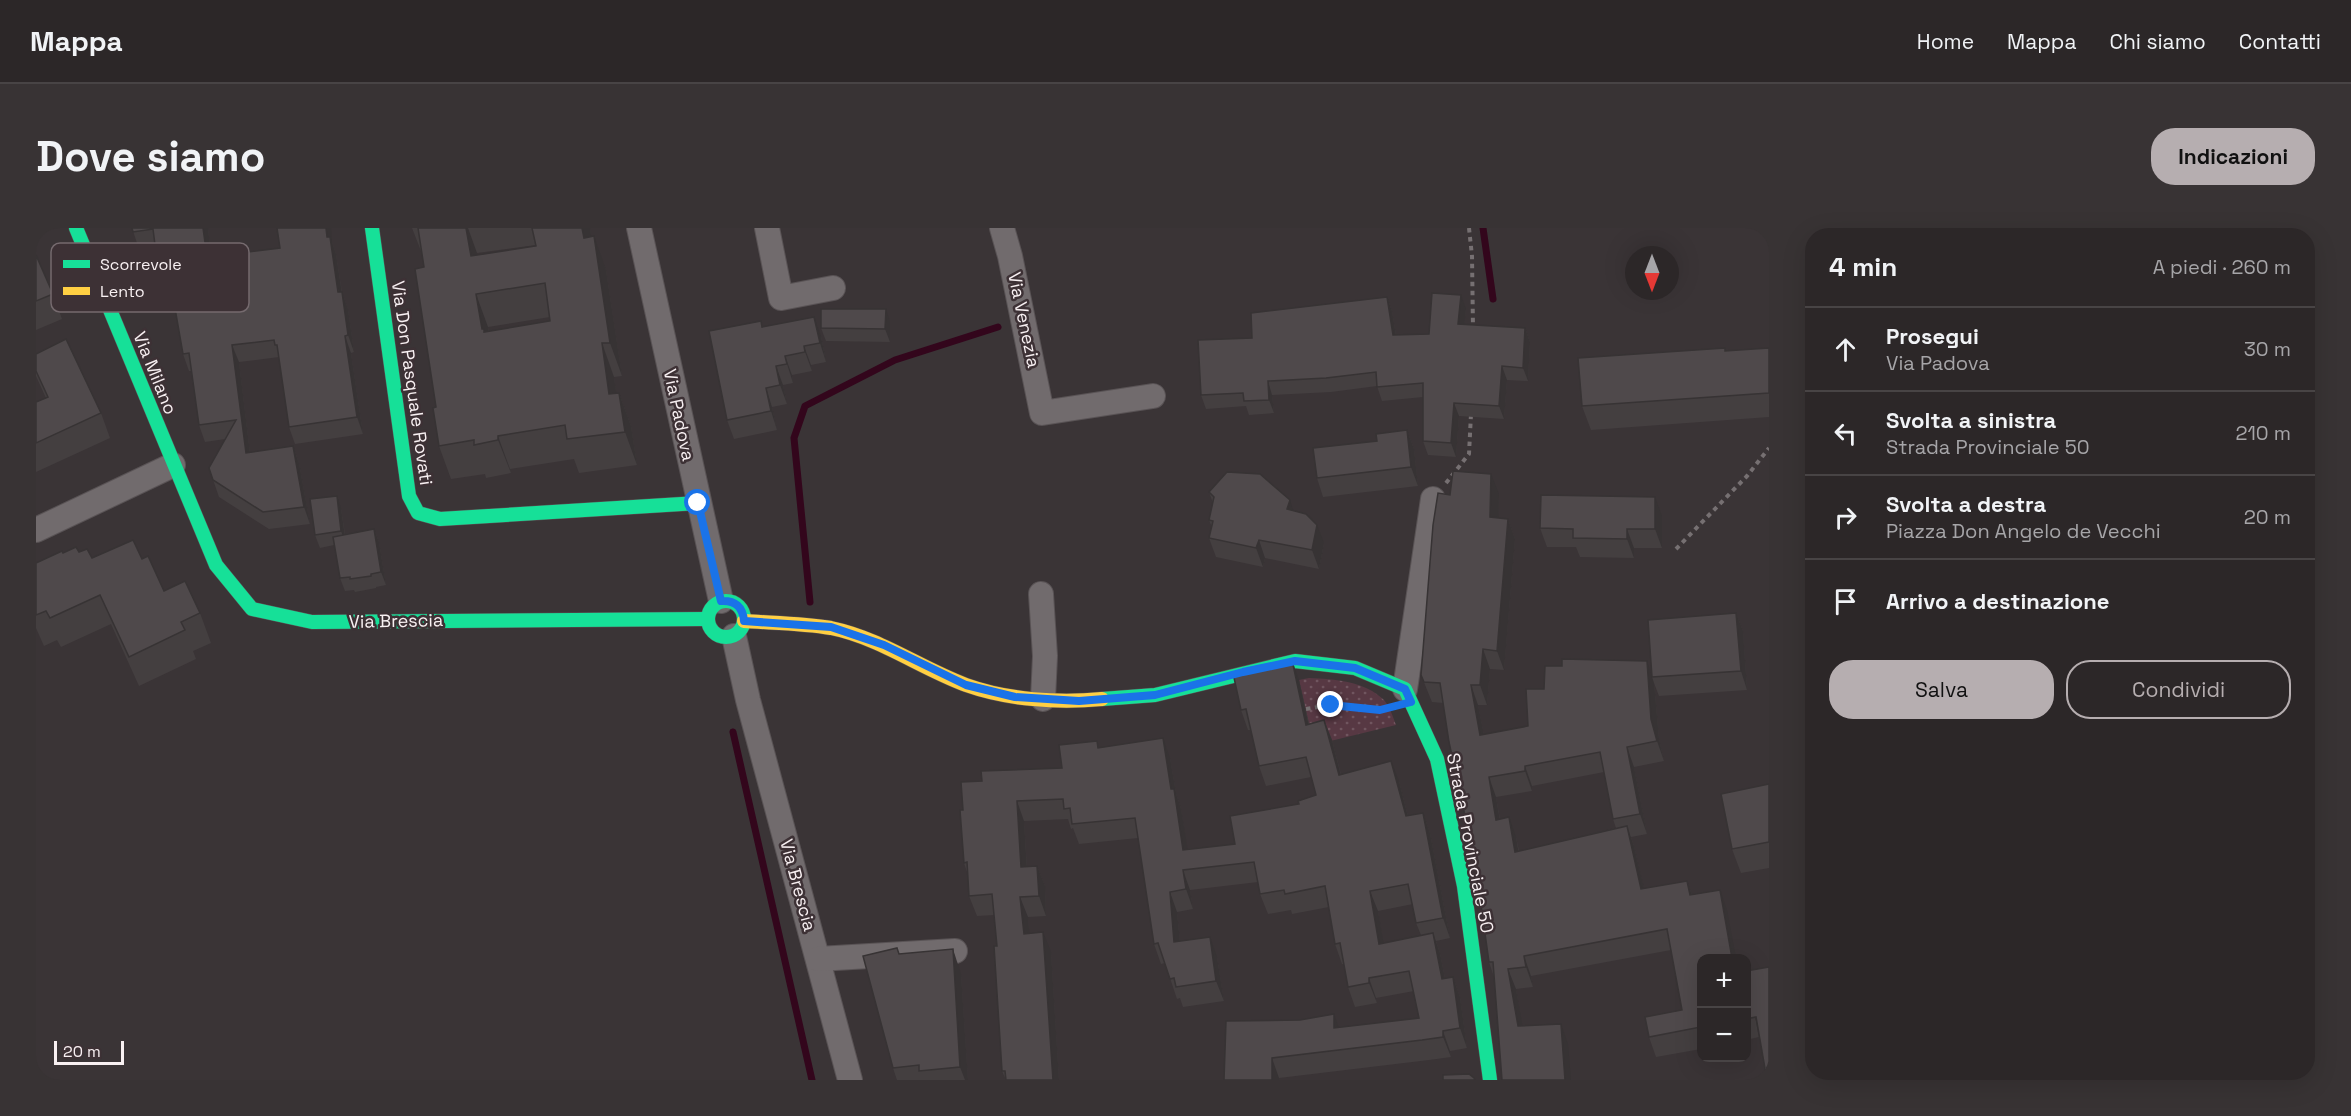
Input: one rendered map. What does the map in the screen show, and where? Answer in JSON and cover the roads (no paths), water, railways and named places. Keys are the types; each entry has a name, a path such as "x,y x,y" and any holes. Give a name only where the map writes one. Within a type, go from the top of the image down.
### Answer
{"street":[{"name":"Via Milano","path":"76,228 82,243"},
{"name":"Via Don Pasquale Rovati","path":"372,228 409,496 418,513 440,519 698,503"},
{"name":"Via Padova","path":"639,228 698,503 714,610"},
{"path":"767,228 781,298 833,288"},
{"name":"Via Venezia","path":"1002,228 1011,256 1042,413 1153,396"},
{"name":"Via Milano","path":"110,312 173,465"},
{"path":"36,530 173,465"},
{"name":"Via Brescia","path":"173,465 216,566 252,609 312,622 605,618 714,610"},
{"path":"739,628 831,627 884,645 966,685 1015,697 1079,701 1155,695 1295,661 1355,668 1408,696 1433,499"},
{"path":"1041,594 1045,656 1043,699"},
{"path":"732,602 738,605 744,615 739,628 728,638 711,630 714,610 732,602"},
{"name":"Via Brescia","path":"739,628 748,700 850,1080"},
{"name":"Strada Provinciale 50","path":"1408,696 1437,759 1462,875 1490,1080"},
{"path":"818,959 955,951"}],"waterway":[{"path":"1483,228 1493,299"},
{"path":"810,602 794,438 805,406 895,360 998,327"},
{"path":"733,732 812,1080"}]}
